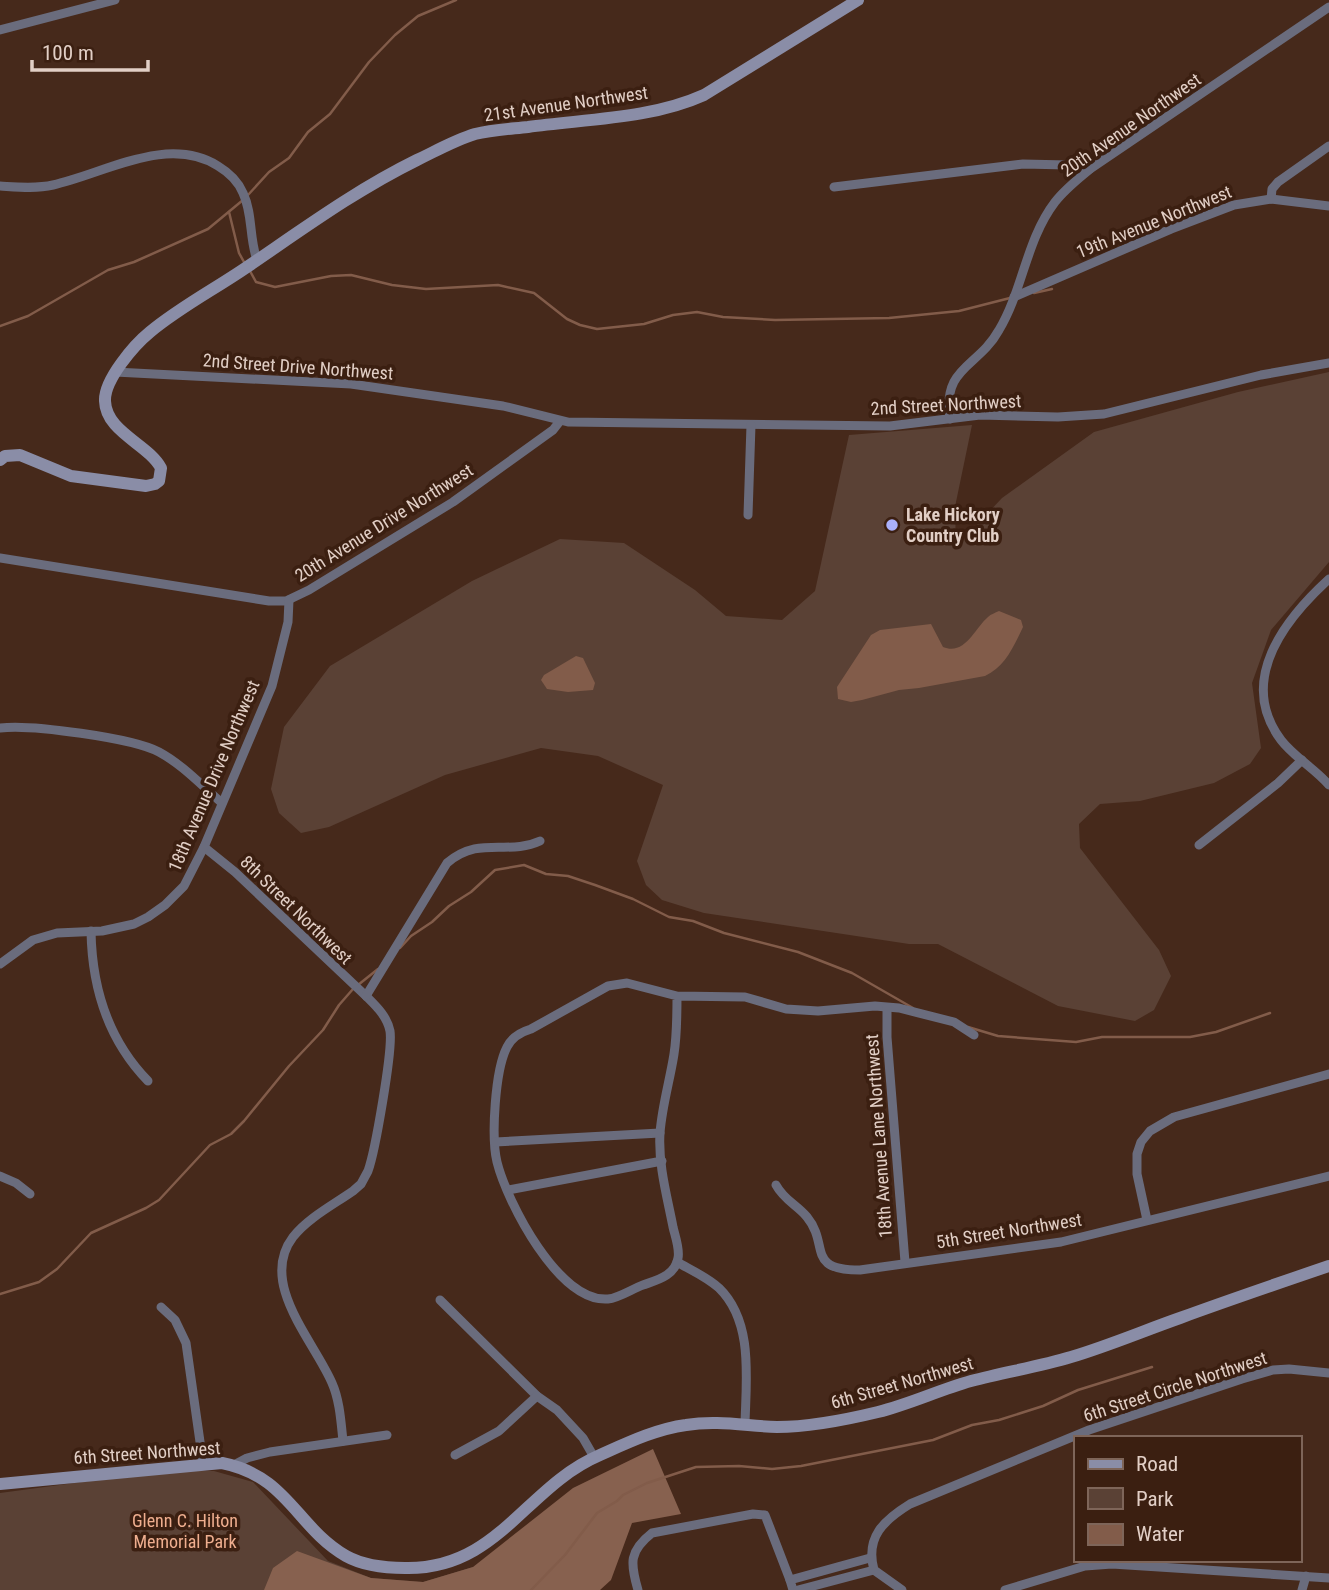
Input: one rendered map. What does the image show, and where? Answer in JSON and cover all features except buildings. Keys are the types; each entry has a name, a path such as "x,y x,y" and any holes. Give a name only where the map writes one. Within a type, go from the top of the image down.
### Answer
{"street":[{"path":"0,30 115,0"},
{"name":"21st Avenue Northwest","path":"115,372 148,333 352,195 388,174 453,142 484,132 649,111 685,103 719,86 858,0"},
{"name":"20th Avenue Northwest","path":"950,419 948,399 953,383 963,369 993,340 1014,297 1033,243 1049,211 1063,192 1090,169 1329,6"},
{"path":"1270,198 1278,182 1329,146"},
{"path":"0,186 49,186 153,156 179,154 199,157 226,171 243,191 249,209 252,244 257,260"},
{"path":"834,187 1023,164 1068,165 1090,169"},
{"name":"19th Avenue Northwest","path":"1014,297 1234,205 1270,198 1329,206"},
{"name":"2nd Street Northwest","path":"560,421 890,426 980,415 1058,417 1104,414 1261,375 1329,363"},
{"path":"0,460 5,456 20,455 71,475 132,485 155,484 161,474 158,463 118,427 107,412 106,389 115,372"},
{"name":"2nd Street Drive Northwest","path":"115,372 360,384 503,406 560,421"},
{"name":"20th Avenue Drive Northwest","path":"0,558 269,601 289,600 453,502 553,430 560,421"},
{"path":"748,516 751,425"},
{"path":"1329,579 1306,602 1273,648 1263,694 1266,713 1281,739 1329,785"},
{"name":"18th Avenue Drive Northwest","path":"0,964 33,940 57,933 116,929 134,923 156,911 184,886 204,847 272,687 288,622 289,600"},
{"path":"0,728 25,726 145,746 173,761 222,803"},
{"path":"1199,845 1278,783 1302,760"},
{"path":"366,996 447,863 461,853 484,846 520,847 540,841"},
{"name":"8th Street Northwest","path":"204,847 235,872 366,996 383,1015 390,1032 370,1164 360,1184 297,1232 288,1245 282,1266 284,1292 333,1386 343,1441"},
{"path":"91,931 95,979 106,1019 128,1057 148,1081"},
{"path":"677,996 675,1051 660,1133 662,1161 678,1250 677,1262 666,1276 609,1299 586,1292 555,1271 522,1223 499,1170 494,1119 496,1092 504,1053 513,1038 617,983 637,985 677,996 731,995 786,1009 806,1011 875,1006 899,1008 954,1022 974,1035"},
{"name":"18th Avenue Lane Northwest","path":"887,1008 905,1262"},
{"path":"1147,1220 1137,1174 1137,1154 1141,1142 1150,1131 1174,1117 1329,1074"},
{"path":"495,1142 660,1133"},
{"path":"508,1190 662,1161"},
{"path":"0,1176 16,1183 30,1194"},
{"name":"5th Street Northwest","path":"776,1185 783,1197 808,1218 823,1257 835,1268 860,1269 1061,1242 1329,1177"},
{"path":"677,1262 717,1286 734,1307 747,1366 745,1424"},
{"name":"6th Street Northwest","path":"0,1484 203,1463 234,1465 267,1481 322,1536 347,1556 374,1566 434,1566 470,1554 501,1532 557,1482 594,1457 638,1439 682,1425 710,1422 773,1427 814,1426 877,1412 971,1381 1070,1357 1329,1266"},
{"path":"440,1300 537,1396 557,1410 576,1430 594,1457"},
{"path":"161,1307 175,1320 186,1343 203,1463"},
{"name":"6th Street Circle Northwest","path":"1074,1436 1273,1370 1329,1373"},
{"path":"456,1455 499,1431 537,1396"},
{"path":"234,1465 247,1458 270,1452 387,1435"},
{"name":"6th Street Circle Northwest","path":"870,1558 874,1540 895,1513 910,1504 1074,1436"},
{"path":"638,1590 632,1560 639,1543 652,1533 753,1514 765,1515 792,1585 870,1558 874,1570 902,1590"},
{"path":"1005,1590 1052,1575 1097,1565 1143,1565 1329,1578"},
{"path":"799,1590 874,1570"},
{"path":"1302,1590 1306,1576"}],"green space":[{"name":"Lake Hickory Country Club","path":"1329,372 1329,562 1271,630 1252,683 1261,748 1250,764 1214,783 1140,801 1100,804 1079,824 1080,848 1159,950 1171,976 1154,1010 1135,1021 1058,1006 938,944 909,944 704,913 662,900 646,885 637,861 663,785 598,756 541,748 445,775 329,827 301,833 279,813 271,789 284,727 330,666 472,581 560,539 624,543 695,590 726,616 782,620 815,591 849,435 972,425 956,502 955,548 1002,498 1094,432 1238,392"},
{"name":"Glenn C. Hilton Memorial Park","path":"193,1471 214,1471 253,1482 328,1561 371,1578 423,1582 473,1567 486,1590 0,1590 0,1493"}],"shaded area":[{"path":"653,1449 681,1514 632,1523 611,1580 600,1590 264,1590 273,1568 297,1551 371,1578 423,1582 473,1567 573,1488"}],"water":[{"path":"999,611 1021,620 1023,627 1003,662 985,676 899,690 851,702 838,699 837,687 871,635 880,630 931,624 943,647 951,649 963,644 988,617"},
{"path":"576,656 583,658 595,683 593,690 568,692 547,689 541,680 544,675"}],"waterway":[{"path":"248,195 269,172 289,158 308,132 330,114 369,62 395,35 418,16 456,0"},
{"path":"0,326 28,316 108,270 134,262 208,229 243,200"},
{"path":"229,212 239,253 244,262"},
{"path":"250,271 256,282 275,287 331,276 351,275 392,285 426,289 498,285 534,293 567,319 597,329 644,324 673,315 697,312 723,317 775,320 889,318 959,311 1010,298"},
{"path":"1034,293 1052,289"},
{"path":"400,948 411,936 471,892 495,870 524,865 546,874 568,876 595,885 633,899 669,917 693,921 724,933 798,952 852,973 913,1008"},
{"path":"358,985 378,969"},
{"path":"0,1294 39,1282 57,1269 91,1233 159,1200 210,1145 231,1134 244,1121 323,1030 353,989"},
{"path":"968,1027 998,1036 1076,1042 1102,1037 1190,1037 1216,1032 1270,1013"},
{"path":"531,1590 565,1555 597,1513 647,1483 696,1467 739,1466 772,1469 801,1466 933,1440 972,1425 999,1420 1043,1406 1078,1390 1152,1367"}],"place":[{"name":"Lake Hickory Country Club","path":"892,525"}]}
